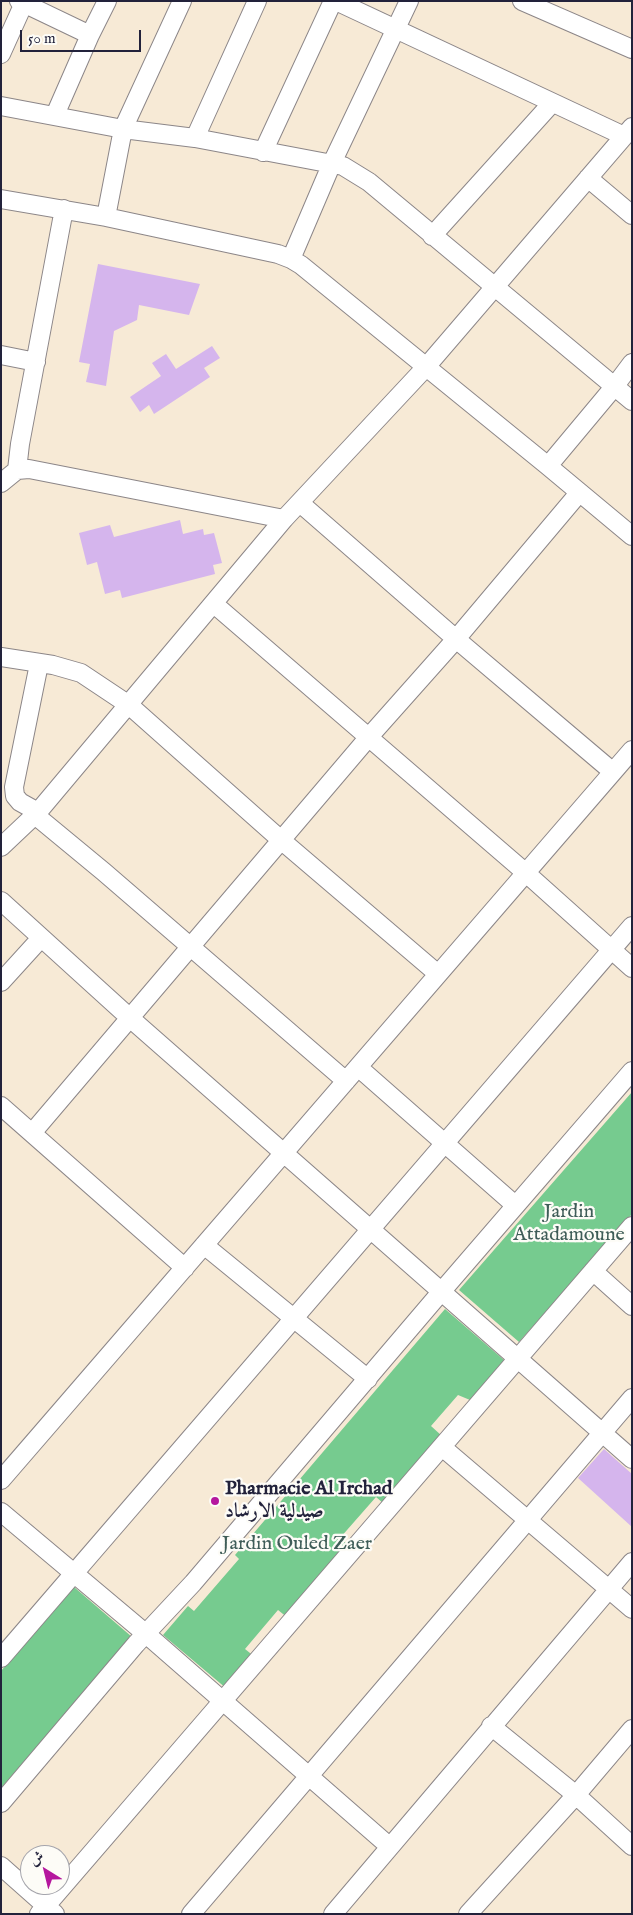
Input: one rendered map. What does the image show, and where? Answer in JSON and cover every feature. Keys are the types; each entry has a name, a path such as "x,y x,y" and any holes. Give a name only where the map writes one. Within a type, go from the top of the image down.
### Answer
{"street":[{"path":"56,116 90,35 108,1"},
{"path":"106,217 123,128 182,1"},
{"path":"195,138 257,1"},
{"path":"1,847 37,813 284,519 426,366 628,132 552,103 335,1 263,152"},
{"path":"292,259 332,163 410,1"},
{"path":"522,1 632,49"},
{"path":"1,54 21,2 90,35"},
{"path":"432,236 552,103"},
{"path":"1,106 123,128 195,138 263,152 332,163 349,169 369,182 632,402"},
{"path":"588,178 632,215"},
{"path":"1,199 106,217 278,254 292,259 426,366 632,536"},
{"path":"17,470 20,444 64,209"},
{"path":"1,355 36,362"},
{"path":"548,466 632,363"},
{"path":"1,482 17,470 29,469 284,519"},
{"path":"32,1133 579,493"},
{"path":"300,503 613,772"},
{"path":"214,604 526,873 632,968"},
{"path":"1,657 66,668 81,674 129,705 281,840 438,974"},
{"path":"39,664 14,787 15,796 20,802 37,813 189,948 346,1081"},
{"path":"1,1480 632,750"},
{"path":"1,901 130,1018 632,1459"},
{"path":"1,1658 632,926"},
{"path":"1,982 41,938"},
{"path":"358,1067 515,1205"},
{"path":"1,1803 145,1633 193,1583 440,1292 632,1071"},
{"path":"1,1106 185,1268"},
{"path":"1,1866 47,1911 223,1702 632,1226"},
{"path":"204,1245 368,1379"},
{"path":"592,1271 632,1306"},
{"path":"191,1914 632,1398"},
{"path":"442,1446 632,1609"},
{"path":"1,1512 145,1633 389,1846"},
{"path":"333,1914 632,1562"},
{"path":"491,1726 576,1795 632,1846"},
{"path":"468,1914 576,1795 632,1729"}],"green space":[{"name":"Jardin Attadamoune","path":"632,1092 632,1214 519,1342 459,1290"},
{"name":"Jardin Ouled Zaer","path":"445,1309 504,1360 470,1400 458,1395 431,1426 442,1436 383,1503 376,1497 340,1538 350,1547 288,1618 278,1610 245,1649 255,1657 227,1689 163,1635 188,1606 194,1611 239,1559 235,1555"},
{"path":"74,1587 132,1637 1,1788 1,1671"}],"building":[{"path":"98,264 200,284 189,315 139,305 137,320 114,331 106,386 86,382 90,364 79,362"},
{"path":"212,346 220,358 204,368 210,377 154,414 149,405 140,412 130,397 161,376 152,363 166,354 176,369"},
{"path":"180,520 183,534 203,529 204,535 214,533 222,563 213,565 215,574 122,598 120,590 105,594 97,562 87,565 79,533 110,525 114,537"},
{"path":"604,1449 632,1474 632,1527 578,1478"}],"place":[{"name":"Pharmacie Al Irchad صيدلية الارشاد","path":"215,1501"}]}
